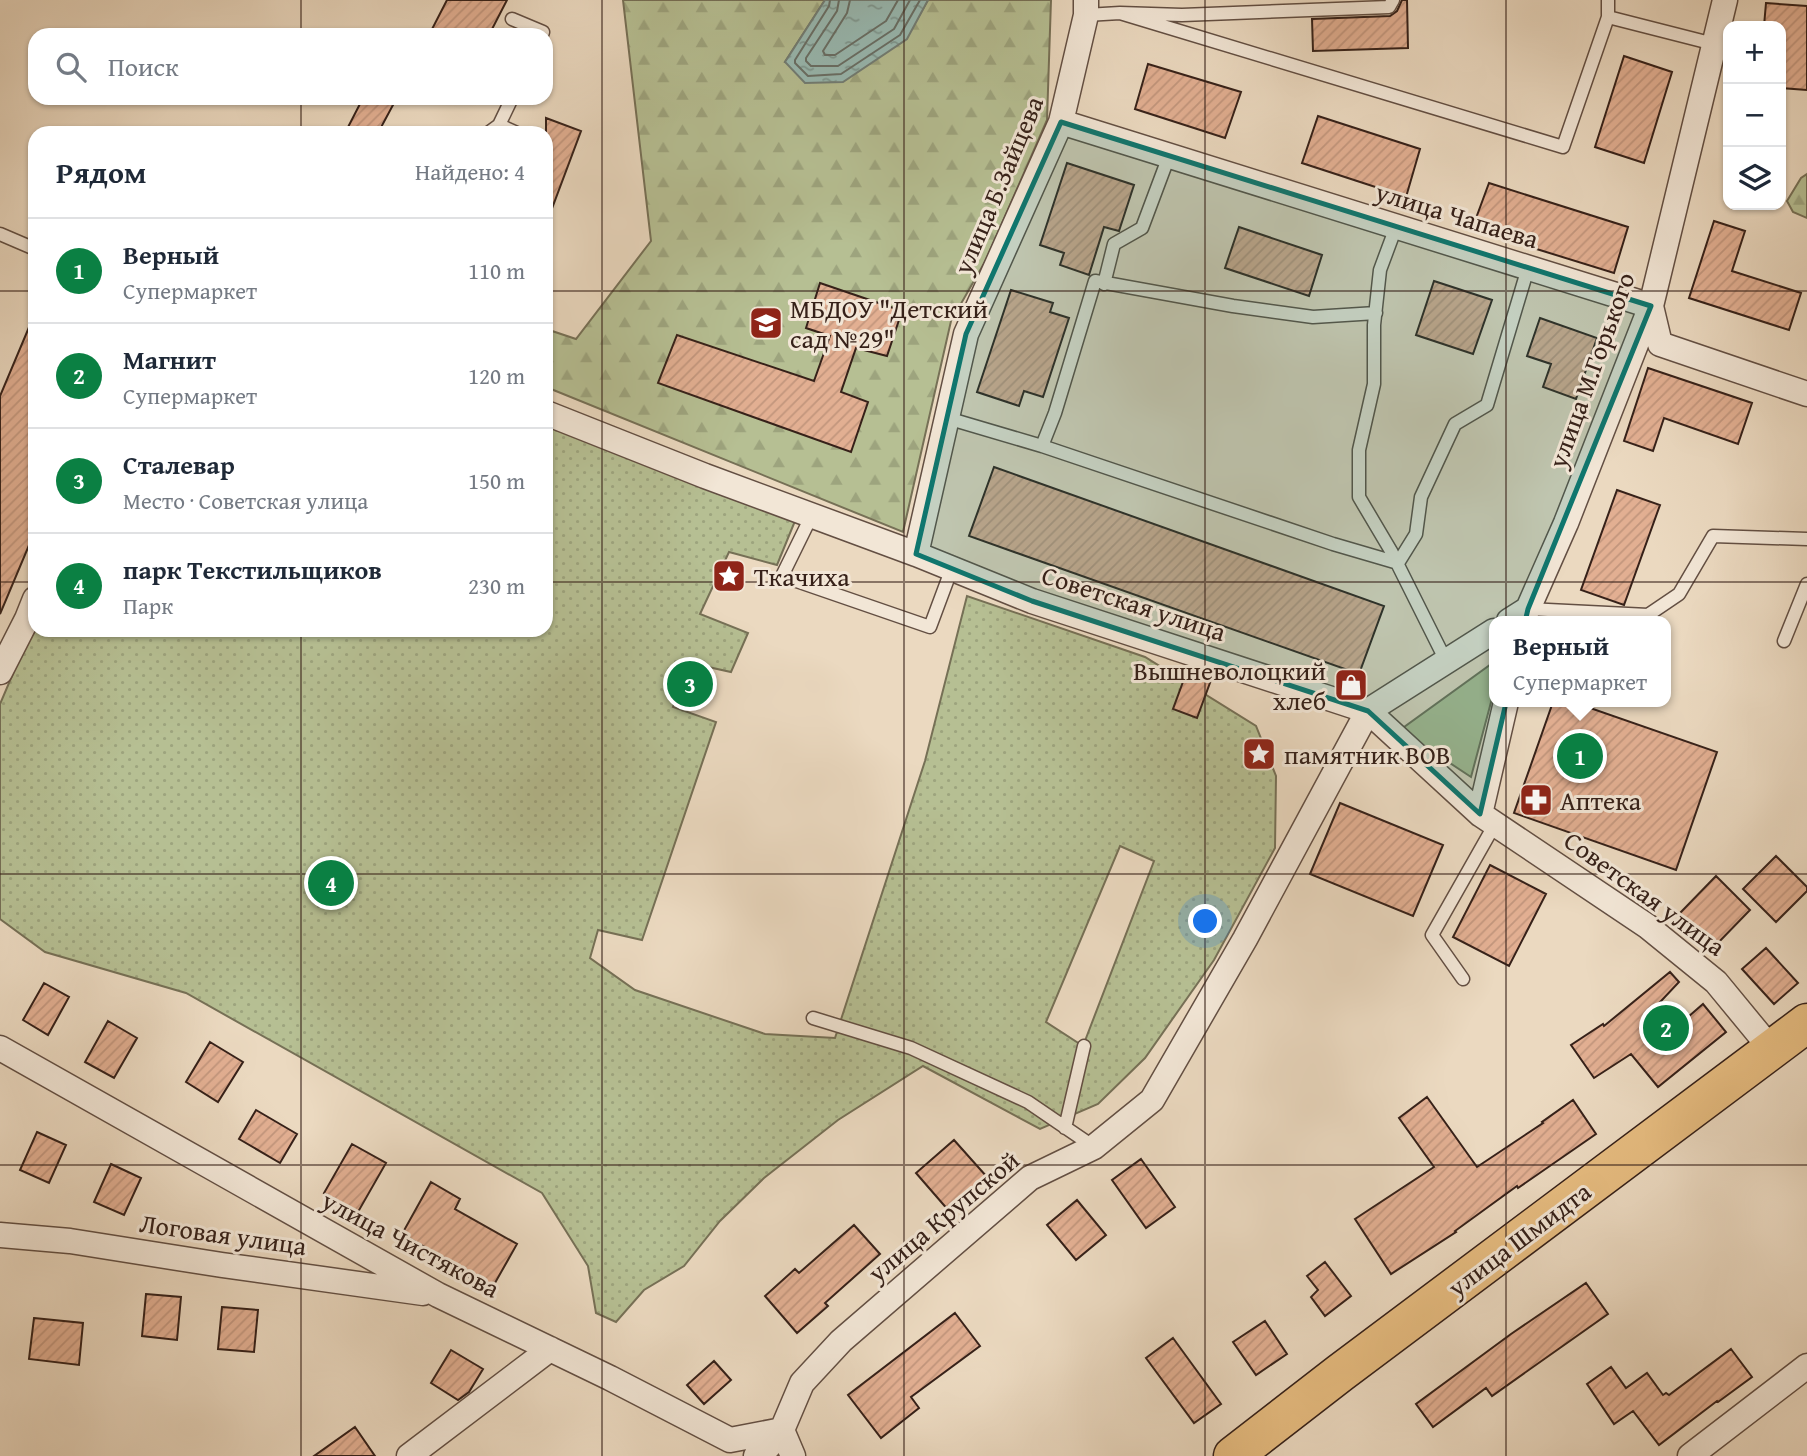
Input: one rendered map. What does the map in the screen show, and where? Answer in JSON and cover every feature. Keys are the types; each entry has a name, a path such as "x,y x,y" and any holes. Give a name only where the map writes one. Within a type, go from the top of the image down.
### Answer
{"main road":[{"name":"улица Шмидта","path":"1233,1456 1340,1373 1807,1025"}],"street":[{"name":"улица М.Горького","path":"1521,616 1566,523 1651,306 1725,0"},
{"name":"улица Б.Зайцева","path":"916,554 966,334 1060,122 1086,8"},
{"name":"улица Чапаева","path":"1060,122 1651,306"},
{"path":"1651,306 1660,344 1807,394"},
{"name":"Советская улица","path":"553,416 1032,601 1368,711 1487,819 1647,926 1716,982 1772,1051"},
{"path":"0,672 28,614"},
{"path":"1368,711 1489,634"},
{"path":"1487,819 1505,707"},
{"name":"улица Крупской","path":"757,1456 782,1430 802,1383 841,1341 1030,1178 1094,1147 1152,1100 1245,939 1368,711"},
{"name":"улица Чистякова","path":"0,1048 438,1295 730,1440 782,1430"},
{"name":"Логовая улица","path":"0,1235 70,1241 438,1295"},
{"path":"409,1456 550,1349"},
{"path":"1690,1456 1807,1366"},
{"path":"782,1430 793,1456"}],"lane":[{"path":"1086,8 1120,13 1182,15 1375,7 1389,6 1393,0"},
{"path":"1120,13 1563,147 1608,17 1608,0"},
{"path":"1608,17 1714,44"},
{"path":"512,19 533,28"},
{"path":"499,125 509,105"},
{"path":"1104,284 1114,244 1142,228 1170,156"},
{"path":"1396,227 1380,270 1374,384 1359,450 1359,497 1398,563 1446,662"},
{"path":"0,248 3,235 28,246"},
{"path":"1398,563 1416,534 1421,497 1455,425 1486,405 1528,268"},
{"path":"1042,446 1055,413 1094,281 1233,306 1313,317 1376,313"},
{"path":"947,418 1042,446 1333,544 1398,563"},
{"path":"812,515 782,576 930,627 952,568"},
{"path":"1584,616 1648,615 1679,594 1713,536 1807,539 1807,554"},
{"path":"1784,641 1807,584"},
{"path":"1463,979 1432,934 1487,819"},
{"path":"813,1018 911,1048 1028,1102 1094,1147"},
{"path":"1065,1128 1084,1046"}],"highlighted area":[{"path":"1061,122 1651,306 1528,609 1480,814 1368,711 1032,601 916,554 966,334"}],"green space":[{"path":"623,0 825,0 785,62 843,81 906,39 928,0 1051,0 1047,120 986,260 951,321 903,532 553,390 553,331 576,339 651,241"},
{"path":"1807,174 1807,218 1793,212 1787,201 1801,178"},
{"path":"553,428 795,521 777,565 729,552 700,614 748,633 731,672 690,663 673,707 716,722 642,940 598,930 590,958 635,990 765,1034 835,1038 925,761 967,596 1145,657 1256,726 1276,776 1275,848 1214,960 1145,1058 1098,1104 1040,1129 923,1066 838,1120 764,1178 720,1221 684,1266 644,1290 616,1322 596,1313 588,1266 542,1193 186,993 45,952 0,919 0,704 29,637 553,637","holes":["1120,846 1154,861 1083,1046 1046,1022"]},
{"path":"1489,666 1490,707 1471,777 1400,730"}],"water":[{"path":"825,0 928,0 907,39 843,82 805,83 785,62"}],"building":[{"path":"447,0 507,0 493,28 433,28"},
{"path":"1402,0 1407,0 1408,48 1313,51 1312,19 1390,16 1397,11"},
{"path":"1766,3 1807,6 1807,90 1786,88 1786,21 1764,21"},
{"path":"1624,56 1672,72 1644,163 1595,147"},
{"path":"1148,64 1241,92 1225,138 1135,109"},
{"path":"359,105 393,105 382,126 349,126"},
{"path":"1318,116 1420,149 1406,197 1302,163"},
{"path":"546,118 581,131 553,206 553,126 546,126"},
{"path":"1067,163 1134,185 1119,231 1104,227 1089,275 1060,265 1064,253 1040,245"},
{"path":"1489,183 1628,227 1614,273 1472,229"},
{"path":"1714,221 1745,231 1732,271 1801,293 1789,330 1689,298"},
{"path":"1239,227 1322,255 1309,296 1225,268"},
{"path":"1434,281 1492,300 1473,354 1416,335"},
{"path":"820,283 902,311 887,356 856,348 841,392 868,402 851,452 658,383 677,335 814,381 830,336 806,328"},
{"path":"1011,290 1053,303 1050,312 1069,318 1043,397 1024,391 1019,406 977,392"},
{"path":"1540,318 1597,338 1576,399 1543,387 1551,364 1527,356"},
{"path":"28,330 28,548 0,614 0,396"},
{"path":"1648,368 1752,403 1738,444 1664,418 1653,451 1624,441"},
{"path":"994,467 1384,606 1359,674 969,536"},
{"path":"1617,490 1660,505 1624,605 1581,590"},
{"path":"1187,671 1211,680 1197,718 1173,709"},
{"path":"1551,707 1587,707 1717,752 1676,870 1514,813"},
{"path":"1340,803 1443,845 1413,916 1310,874"},
{"path":"1776,856 1807,887 1807,891 1776,922 1743,889"},
{"path":"1490,865 1546,894 1509,966 1453,937"},
{"path":"1716,876 1750,910 1714,947 1680,913"},
{"path":"1766,948 1798,983 1774,1004 1742,969"},
{"path":"1670,972 1679,982 1646,1017 1665,1037 1703,1004 1726,1032 1658,1087 1631,1054 1594,1078 1571,1045 1603,1024 1604,1026"},
{"path":"44,983 69,997 48,1035 23,1020"},
{"path":"108,1021 137,1038 114,1078 85,1062"},
{"path":"210,1042 243,1062 218,1102 186,1082"},
{"path":"1427,1097 1477,1167 1573,1100 1596,1134 1391,1274 1355,1219 1434,1167 1399,1118"},
{"path":"256,1110 297,1134 280,1163 239,1139"},
{"path":"37,1132 66,1145 49,1183 20,1170"},
{"path":"954,1140 987,1177 949,1211 916,1173"},
{"path":"352,1144 386,1163 358,1212 324,1193"},
{"path":"1141,1159 1175,1207 1146,1228 1112,1180"},
{"path":"111,1164 141,1178 124,1215 94,1202"},
{"path":"431,1182 460,1199 455,1209 517,1244 491,1290 451,1267 453,1263 402,1234"},
{"path":"1077,1200 1106,1235 1076,1260 1047,1225"},
{"path":"854,1225 880,1254 825,1303 828,1306 797,1333 765,1296 795,1269 799,1273"},
{"path":"1325,1262 1351,1296 1325,1316 1311,1297 1318,1290 1307,1276"},
{"path":"1586,1283 1608,1314 1492,1396 1486,1388 1433,1427 1416,1404"},
{"path":"146,1294 181,1297 177,1340 142,1336"},
{"path":"222,1307 258,1310 254,1352 218,1349"},
{"path":"955,1313 980,1346 911,1397 919,1408 881,1438 848,1395"},
{"path":"34,1318 83,1323 79,1365 29,1359"},
{"path":"1265,1321 1287,1354 1256,1375 1233,1342"},
{"path":"1173,1338 1221,1404 1194,1423 1146,1358"},
{"path":"1731,1349 1752,1377 1659,1445 1633,1411 1614,1424 1587,1384 1611,1367 1626,1388 1647,1373 1663,1395 1669,1395"},
{"path":"451,1350 483,1369 469,1392 458,1400 431,1383"},
{"path":"714,1361 731,1380 704,1404 687,1385"},
{"path":"355,1427 375,1456 314,1456"}],"place":[{"name":"МБДОУ \"Детский сад №29\"","path":"766,323"},
{"name":"Ткачиха","path":"729,576"},
{"name":"Сталевар","path":"690,684"},
{"name":"Вышневолоцкий хлеб","path":"1351,685"},
{"name":"памятник ВОВ","path":"1259,754"},
{"name":"Верный","path":"1580,756"},
{"name":"Аптека","path":"1536,800"},
{"name":"парк Текстильщиков","path":"331,883"},
{"name":"Магнит","path":"1666,1028"}]}
